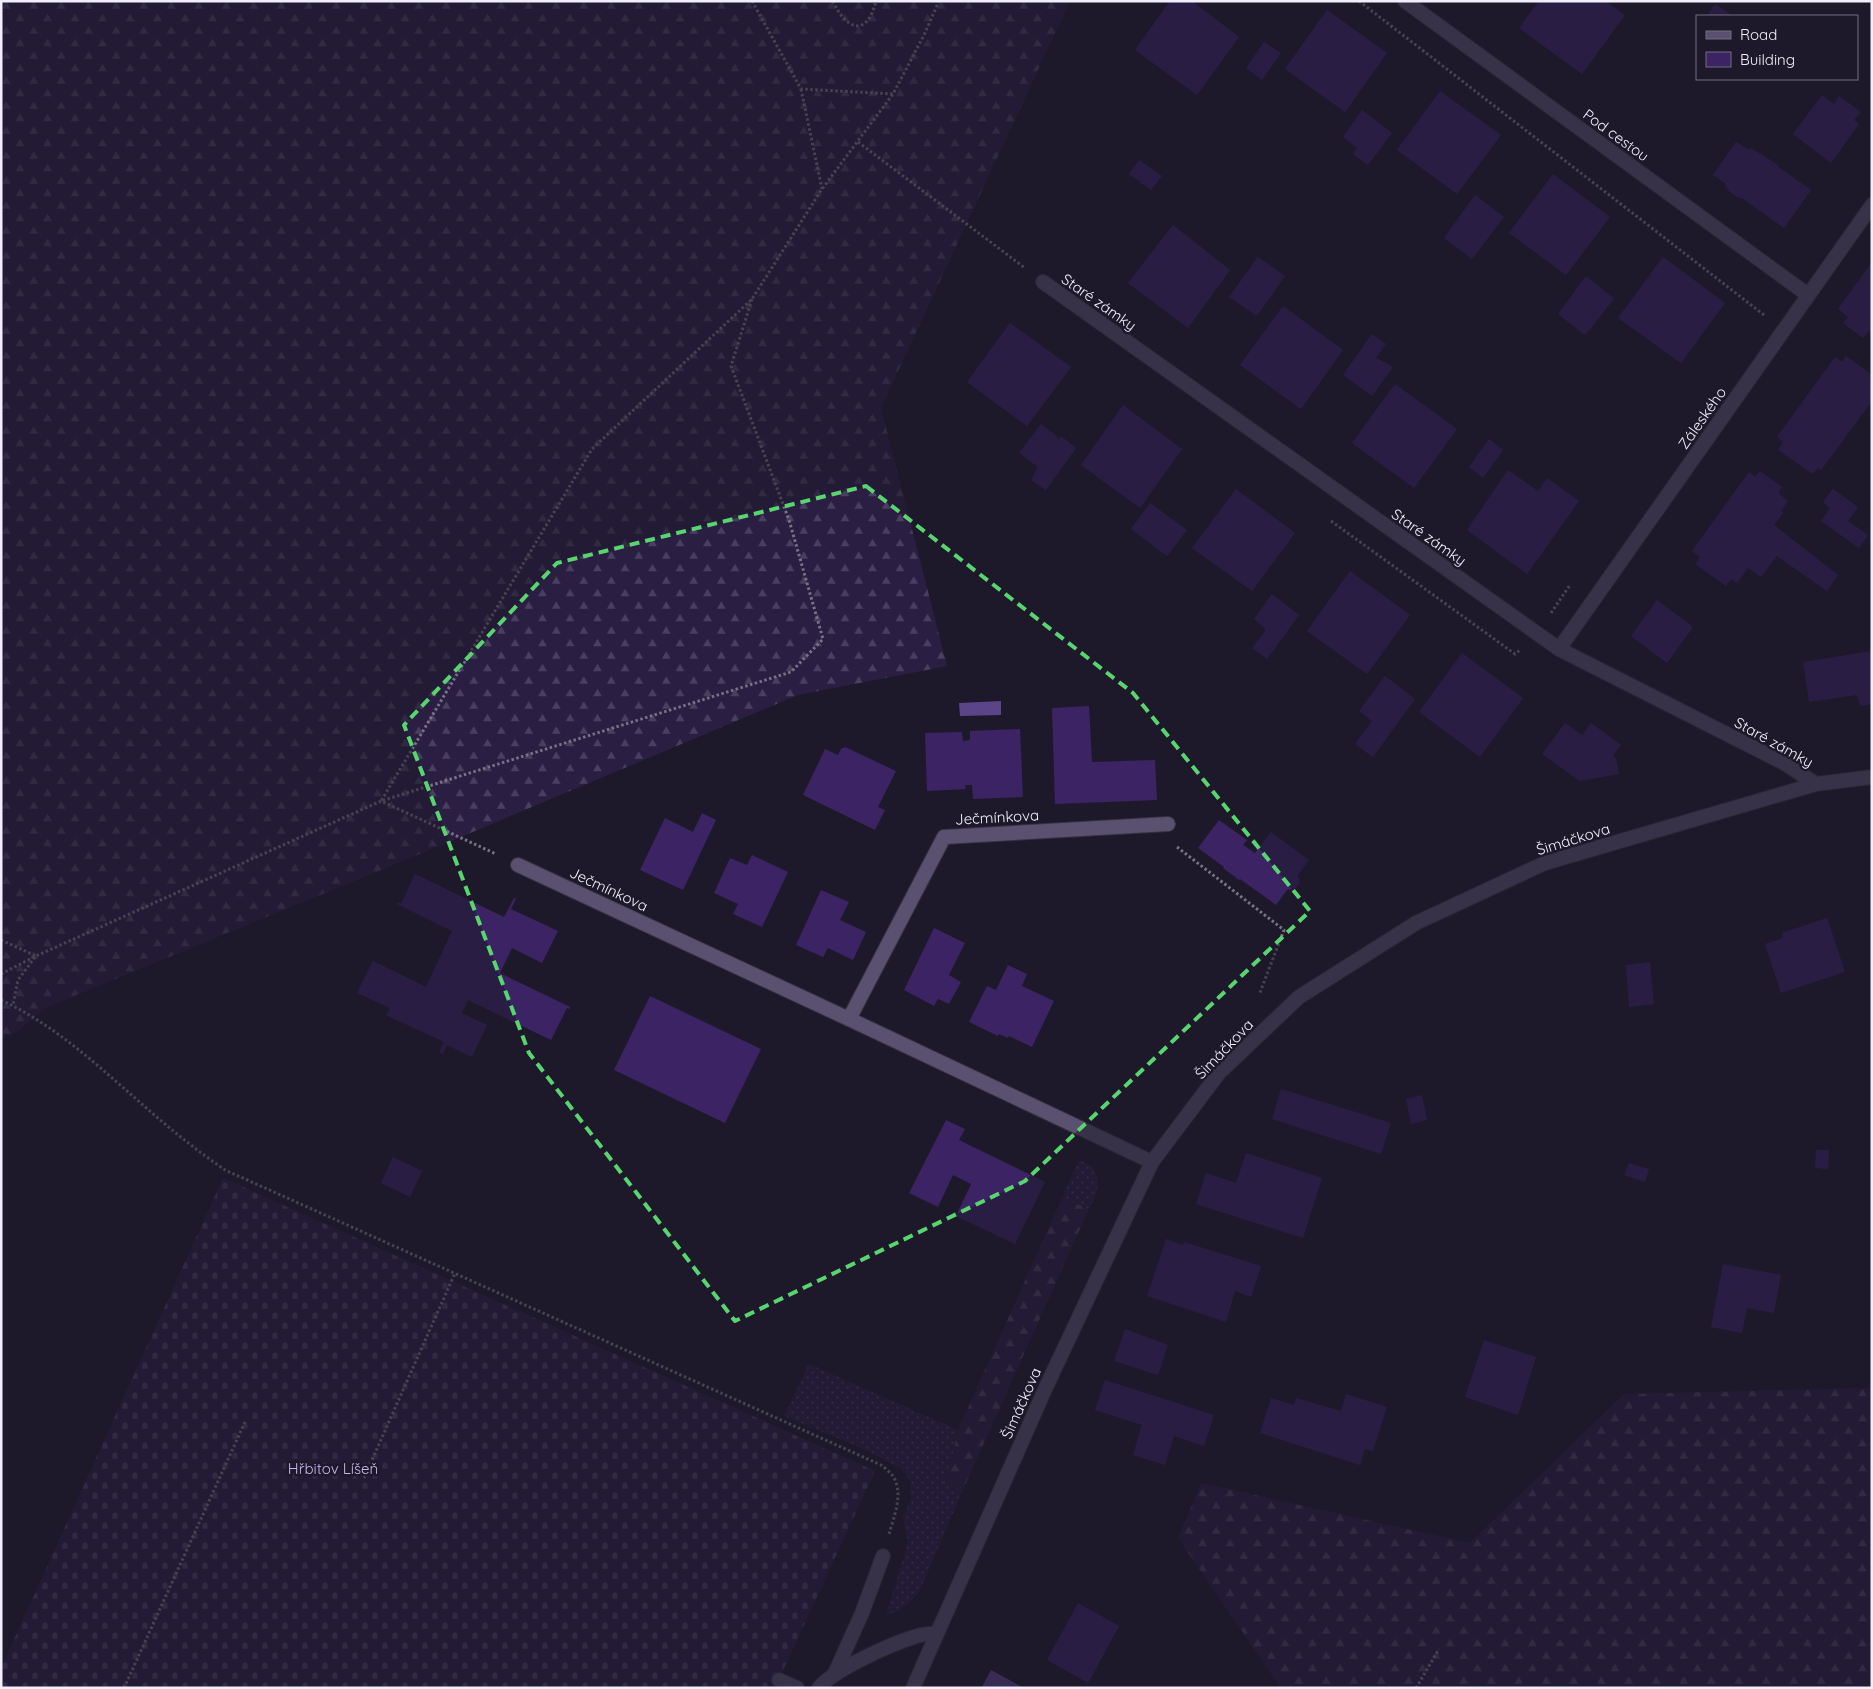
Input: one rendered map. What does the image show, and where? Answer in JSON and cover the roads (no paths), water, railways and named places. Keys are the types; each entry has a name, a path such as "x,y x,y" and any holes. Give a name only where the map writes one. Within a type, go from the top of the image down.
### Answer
{"street":[{"name":"Pod cestou","path":"1406,1 1808,295"},
{"name":"Záleského","path":"1559,649 1872,205"},
{"name":"Staré zámky","path":"1043,282 1559,649 1784,763 1816,784"},
{"name":"Šimáčkova","path":"913,1688 1046,1387 1152,1162 1219,1073 1300,997 1416,923 1545,864 1816,784 1872,777"},
{"name":"Ječmínkova","path":"849,1019 944,837 1168,824"},
{"name":"Ječmínkova","path":"518,865 1152,1162"},
{"path":"835,1674 862,1613 883,1556"},
{"path":"819,1688 835,1674 855,1662 915,1636 937,1633"},
{"path":"779,1680 797,1688"}],"park label":[{"name":"Hřbitov Líšeň","path":"333,1468"}]}
